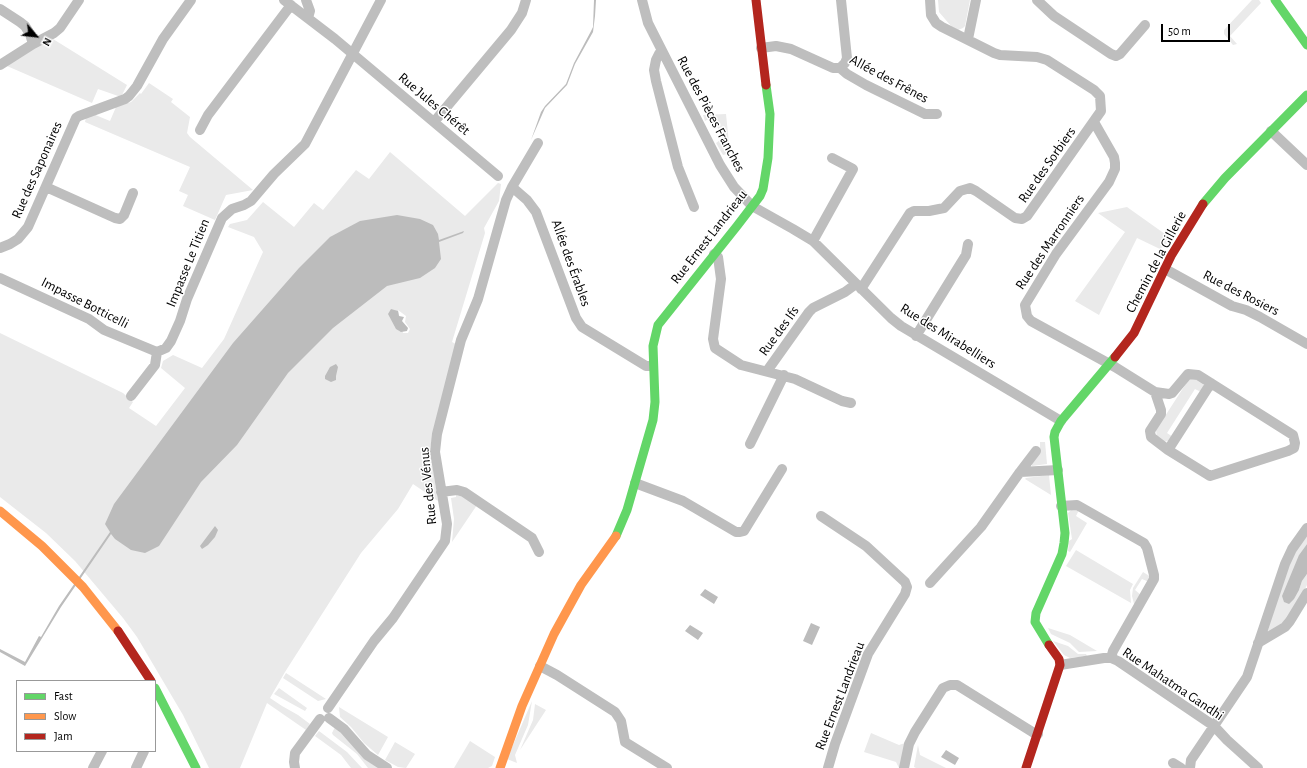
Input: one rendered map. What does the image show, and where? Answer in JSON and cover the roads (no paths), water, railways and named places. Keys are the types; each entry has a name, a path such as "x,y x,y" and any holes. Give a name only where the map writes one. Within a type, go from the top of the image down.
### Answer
{"street":[{"path":"0,65 33,44 54,33 60,28 79,0"},
{"name":"Rue des Saponaires","path":"0,248 14,242 28,227 76,118 130,96 163,39 191,0"},
{"path":"306,0 310,11 308,18"},
{"name":"Impasse Le Titien","path":"157,352 166,348 171,341 180,321 187,299 222,218 232,208 251,202 274,174 305,144 381,0"},
{"path":"434,122 511,30 522,13 526,0"},
{"name":"Rue des Pièces Franches","path":"642,0 648,23 720,165 734,187 752,206"},
{"name":"Rue Ernest Landrieau","path":"500,768 518,718 554,634 573,598 614,539 627,510 653,420 654,338 658,325 752,206 763,189 768,158 770,114 756,0"},
{"path":"840,68 845,63 847,58 841,0"},
{"path":"930,0 931,15 936,23 994,53 1000,55 1037,56 1047,60 1094,90 1100,96 1101,107 1101,111 1094,122"},
{"path":"968,40 976,0"},
{"path":"1037,0 1054,16 1116,56 1120,54 1145,25"},
{"path":"1274,0 1307,45"},
{"path":"200,130 208,115 287,3"},
{"name":"Rue Jules Chérêt","path":"287,3 353,54 498,176"},
{"path":"0,9 25,26 30,34 33,44"},
{"name":"Allée des Frênes","path":"761,48 782,46 833,68 840,68 866,85 925,114 937,114"},
{"name":"Rue des Pièces Franches","path":"662,52 656,60 654,70 656,81 678,167 694,207"},
{"name":"Chemin de la Gillerie","path":"1058,470 1054,436 1055,432 1061,421 1110,364 1134,333 1164,269 1195,216 1214,190 1307,95"},
{"name":"Rue des Sorbiers","path":"859,287 910,213 914,211 933,211 944,208 960,191 970,188 1015,218 1027,216 1094,122"},
{"name":"Rue des Marronniers","path":"1094,122 1114,157 1115,169 1109,182 1056,254 1025,305 1027,316 1031,321 1110,364"},
{"path":"1271,131 1307,165"},
{"path":"512,187 538,143"},
{"path":"813,241 853,169 832,158"},
{"name":"Allée des Érables","path":"512,187 528,200 536,212 575,315 582,327 646,366 653,366"},
{"name":"Rue des Vénus","path":"295,768 295,753 328,717 374,641 393,618 442,548 445,541 447,528 435,452 437,434 461,340 478,299 492,245 506,200 512,187"},
{"path":"46,188 120,219 124,215 133,193"},
{"name":"Rue des Mirabelliers","path":"752,206 793,228 813,241 891,318 916,336 1061,421"},
{"path":"916,336 966,255 968,244"},
{"path":"714,254 718,257 722,280 713,344 719,351 741,365 784,375 803,382 842,401 851,403"},
{"name":"Rue des Rosiers","path":"1164,269 1232,306 1260,316 1306,343"},
{"name":"Impasse Botticelli","path":"0,278 89,318 104,330 157,352"},
{"name":"Rue des Ifs","path":"767,371 809,312 845,292 859,287"},
{"path":"131,396 155,366 157,352"},
{"path":"1110,364 1155,392 1164,394 1172,393 1188,374 1198,375 1293,435 1295,443 1294,448 1210,476 1168,450 1154,440 1150,434 1150,431 1161,414 1155,392"},
{"path":"750,444 784,375"},
{"path":"1168,450 1211,383"},
{"path":"930,584 981,527 1036,451"},
{"path":"635,483 683,501 736,532 740,532 744,531 782,469"},
{"path":"1020,472 1058,470 1065,533 1062,554 1035,618 1037,627 1056,655 1060,665 1026,768"},
{"path":"441,492 457,490 464,492 532,538 540,552"},
{"path":"1061,506 1077,505 1144,543 1148,548 1154,580 1113,651 1111,658"},
{"path":"0,511 42,546 83,587 121,635 150,680"},
{"name":"Rue Ernest Landrieau","path":"821,516 866,546 905,582 907,587 868,654 835,744 828,768"},
{"path":"1190,768 1191,760 1247,677 1285,564 1292,549 1307,528"},
{"path":"1258,642 1285,627 1307,593"},
{"name":"Rue Mahatma Gandhi","path":"1060,665 1104,658 1111,658 1118,661 1214,726 1226,740 1258,768"},
{"path":"540,666 557,675 615,712 621,720 625,742 667,768"},
{"path":"904,768 909,744 915,732 943,688 950,685 957,685 1034,733 1038,734"},
{"path":"156,690 196,768"},
{"path":"328,717 367,755 387,768"},
{"path":"93,768 101,752"},
{"path":"136,768 144,752"}]}
